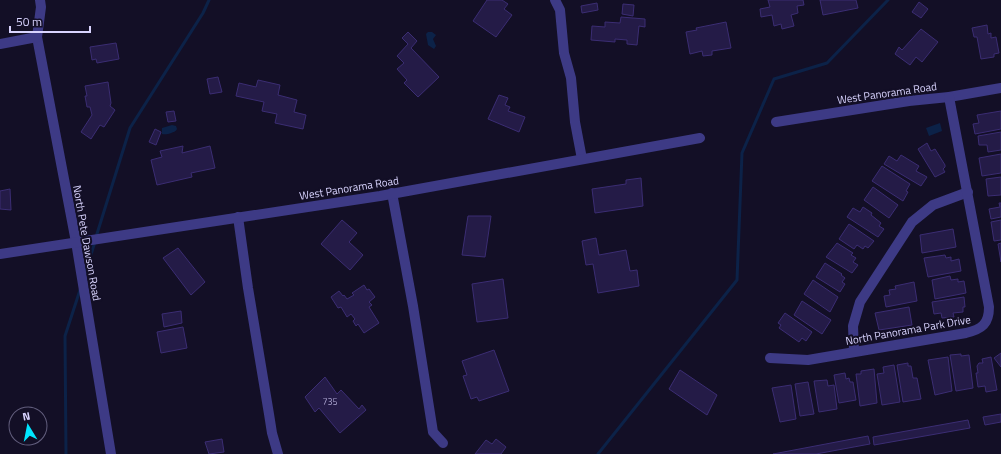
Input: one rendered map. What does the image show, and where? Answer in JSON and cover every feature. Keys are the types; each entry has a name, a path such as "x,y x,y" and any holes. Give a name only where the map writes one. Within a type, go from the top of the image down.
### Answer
{"street":[{"name":"North Pete Dawson Road","path":"40,0 41,6 38,37 76,242 111,454"},
{"path":"556,0 560,10 564,53 572,78 575,122 582,159"},
{"path":"0,44 38,37"},
{"name":"West Panorama Road","path":"776,122 909,101 949,98 1001,88"},
{"name":"North Panorama Park Drive","path":"770,358 808,360 966,333 988,327 990,307 949,98"},
{"name":"West Panorama Road","path":"0,254 392,193 700,138"},
{"path":"854,351 853,326 860,302 912,222 933,205 968,192"},
{"path":"392,193 434,432 443,443"},
{"path":"238,217 272,433 278,454"}],"water":[{"path":"428,32 432,32 436,35 433,39 436,46 434,49 428,45 426,34"},
{"path":"940,123 942,131 929,136 926,128"},
{"path":"172,125 176,126 177,129 174,132 162,134 162,128"}],"building":[{"path":"487,0 502,0 508,4 504,9 512,15 496,37 473,21"},
{"path":"768,0 803,0 804,5 797,6 798,13 791,15 794,26 782,29 781,24 774,26 772,15 761,17 760,9 770,7"},
{"path":"820,0 856,0 858,8 823,15"},
{"path":"919,2 928,9 921,18 912,12"},
{"path":"597,3 598,10 582,13 581,6"},
{"path":"623,4 634,5 633,16 622,14"},
{"path":"621,17 645,19 645,27 639,26 637,45 627,44 627,40 615,39 615,42 591,40 592,26 605,27 605,22 620,23"},
{"path":"726,22 731,48 712,51 712,55 703,56 702,51 690,54 686,32 697,30 696,28"},
{"path":"987,25 988,34 991,33 991,38 996,37 999,53 994,54 994,57 981,59 977,37 974,37 972,28"},
{"path":"921,29 938,42 922,62 916,57 910,65 895,54 899,47 902,50"},
{"path":"408,32 417,41 411,48 439,77 418,97 404,83 407,80 397,69 404,63 397,56 408,44 402,38"},
{"path":"116,43 119,59 97,63 96,59 92,60 90,47"},
{"path":"218,77 222,92 210,94 207,79"},
{"path":"258,80 280,85 278,95 297,100 294,112 306,115 303,129 275,123 277,114 262,111 264,102 236,96 239,83 256,87"},
{"path":"108,82 111,103 110,106 115,110 104,127 100,125 91,139 81,132 92,115 90,107 87,107 85,86"},
{"path":"499,95 508,98 505,105 510,107 508,111 525,117 519,132 488,119"},
{"path":"174,111 176,121 168,122 166,112"},
{"path":"1001,111 1001,129 975,134 973,124 979,123 977,115"},
{"path":"155,129 161,132 156,145 149,142"},
{"path":"1001,132 1001,150 988,152 987,145 979,145 978,136"},
{"path":"927,143 931,151 935,149 945,165 943,169 945,172 935,177 918,149"},
{"path":"183,146 182,153 210,146 215,168 191,173 192,177 157,185 151,160 162,157 160,151"},
{"path":"1001,154 1001,173 982,176 979,158"},
{"path":"901,155 919,166 916,171 927,177 921,186 884,164 889,156 897,161"},
{"path":"882,166 910,184 903,201 872,181"},
{"path":"1001,177 1001,195 988,196 986,179"},
{"path":"641,178 643,206 595,213 592,189 626,184 626,180"},
{"path":"873,187 898,205 889,218 864,200"},
{"path":"10,189 11,210 0,209 0,191"},
{"path":"999,203 1001,203 1001,217 991,219 989,209 1000,207"},
{"path":"863,207 872,213 871,215 881,223 879,226 884,229 878,237 847,217 853,208 860,212"},
{"path":"468,216 491,216 485,257 462,255"},
{"path":"342,220 357,233 349,242 363,255 350,270 321,244"},
{"path":"1001,220 1001,240 994,241 991,222"},
{"path":"849,224 874,241 868,248 865,246 863,249 857,245 854,249 839,239"},
{"path":"953,229 956,247 922,253 920,235"},
{"path":"596,238 599,255 626,250 630,271 637,270 639,286 598,293 593,264 586,265 582,241"},
{"path":"837,243 853,253 851,255 856,258 853,262 858,265 852,273 826,257"},
{"path":"1001,243 1001,262 998,244"},
{"path":"178,248 205,282 191,295 163,258"},
{"path":"945,255 946,258 951,257 951,261 959,259 961,271 928,277 924,258"},
{"path":"825,263 842,274 841,275 845,278 842,282 845,284 840,292 816,277"},
{"path":"950,276 951,280 958,279 958,282 964,281 966,293 935,299 932,280"},
{"path":"503,279 508,318 477,322 472,284"},
{"path":"813,280 838,297 830,312 804,294"},
{"path":"914,282 917,301 886,307 884,296 890,295 889,290 896,289 895,286"},
{"path":"364,285 375,297 369,302 372,305 369,307 379,323 364,333 358,324 356,326 353,321 355,319 351,314 347,317 341,307 338,308 331,297 339,291 347,299 354,295 352,293"},
{"path":"964,297 965,307 963,307 963,312 953,313 954,317 942,318 941,313 934,314 932,302"},
{"path":"802,301 831,320 822,334 794,315"},
{"path":"909,307 912,325 879,330 875,313"},
{"path":"181,311 182,323 164,327 162,314"},
{"path":"785,313 812,332 806,341 802,338 799,342 779,328 781,325 778,323"},
{"path":"183,327 187,348 161,353 157,332"},
{"path":"494,350 509,391 479,401 477,397 471,399 463,376 467,375 462,361"},
{"path":"1001,353 1001,367 994,358"},
{"path":"961,354 961,356 969,355 973,388 956,391 950,355"},
{"path":"948,357 952,391 935,395 928,360"},
{"path":"991,357 997,390 986,392 985,386 978,387 976,373 978,373 977,366 979,363 983,363 982,359"},
{"path":"908,363 908,366 911,366 913,378 917,378 921,399 903,402 897,365"},
{"path":"894,365 900,402 882,405 877,374 884,373 883,367"},
{"path":"874,369 877,403 860,406 856,374 861,374 861,371"},
{"path":"680,370 717,395 707,415 669,389"},
{"path":"845,373 846,379 849,378 850,382 853,382 856,400 839,403 834,375"},
{"path":"325,377 337,394 341,390 359,409 362,405 366,410 340,433 319,408 315,412 305,397"},
{"path":"827,380 828,386 834,385 837,409 819,412 814,381"},
{"path":"808,382 814,414 800,416 795,384"},
{"path":"791,385 796,419 780,422 772,388"},
{"path":"1001,414 1001,422 985,425 983,417"},
{"path":"968,420 970,428 874,445 873,437"},
{"path":"868,436 870,444 816,454 773,454"},
{"path":"222,439 224,452 209,454 205,442"},
{"path":"496,439 506,447 501,454 475,454 486,440 492,444"}],"waterway":[{"path":"96,237 130,128 203,13 209,0"},
{"path":"598,454 737,280 742,153 774,79 827,63 888,0"},
{"path":"85,273 95,242"},
{"path":"66,454 65,336 80,290"}]}
